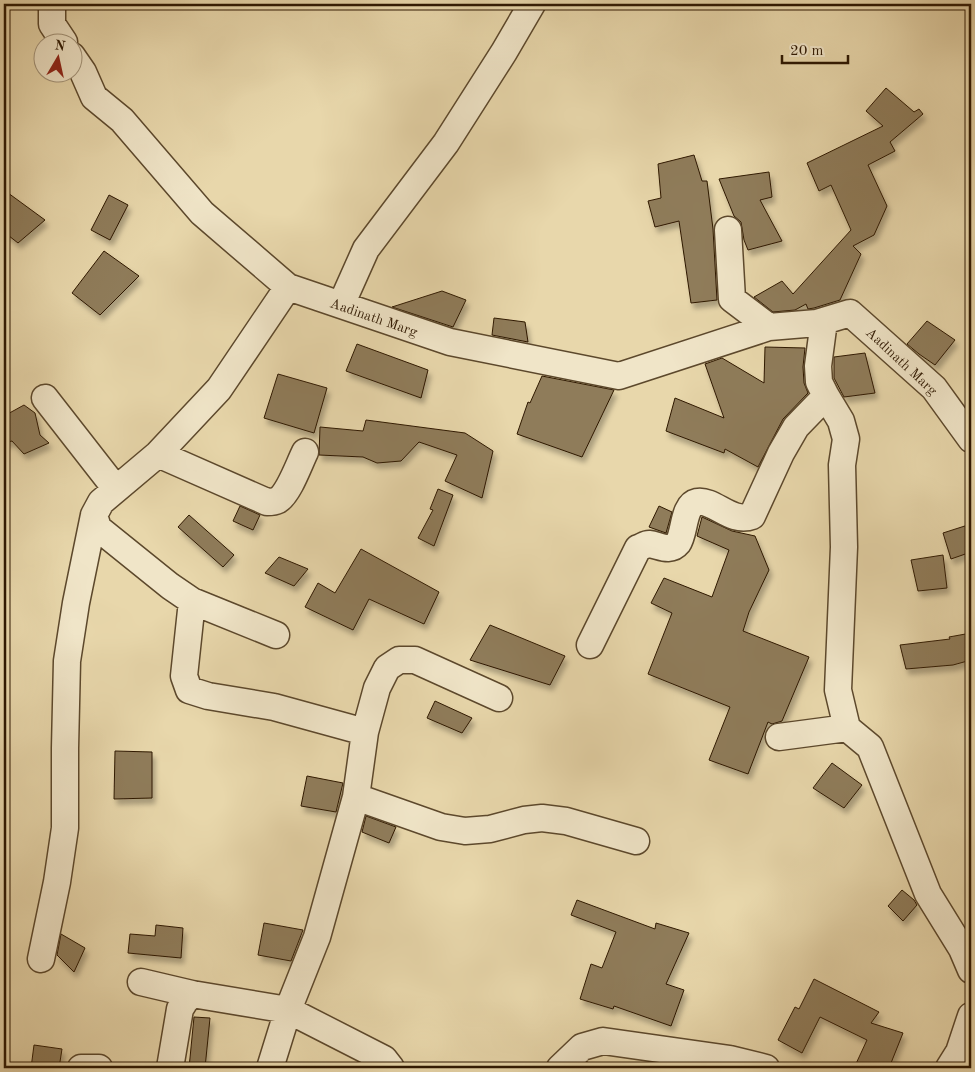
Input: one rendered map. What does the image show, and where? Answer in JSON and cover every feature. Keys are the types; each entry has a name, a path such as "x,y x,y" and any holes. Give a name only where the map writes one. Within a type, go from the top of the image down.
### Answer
{"street":[{"path":"342,305 366,249 446,143 532,4"},
{"path":"52,5 52,24 57,32"},
{"name":"Aadinath Marg","path":"82,71 94,96 122,120 202,213 288,287 450,342 620,376 769,327 820,322 850,313 934,388 971,439"},
{"path":"728,230 732,299 769,327"},
{"path":"41,959 57,882 65,828 64,748 67,661 76,603 94,516 101,502 158,454 219,389 288,287"},
{"path":"820,322 819,382 842,422 846,439 842,465 844,547 838,690 847,728 870,747 928,894 962,949 971,970"},
{"path":"590,645 638,548 647,544 666,548 679,542 689,507 696,502 704,503 736,517 746,518 752,516 780,453 796,427 826,396"},
{"path":"44,398 116,489"},
{"path":"158,454 267,502 273,502 279,499 285,492 305,452"},
{"path":"94,516 98,528 170,586 192,601 276,635"},
{"path":"192,601 184,676 189,690 208,696 274,707 365,732"},
{"path":"270,1068 288,1010 318,937 356,797 365,732 377,688 387,668 399,660 415,660 499,698"},
{"path":"779,737 847,728"},
{"path":"356,797 441,827 465,831 490,829 524,820 542,818 566,822 636,841"},
{"path":"141,982 192,994 288,1010 384,1059 390,1068"},
{"path":"170,1068 180,1009 184,1001 192,994"},
{"path":"949,1068 959,1052 971,1016"},
{"path":"560,1068 582,1046 603,1041 730,1059 766,1068"},
{"path":"81,1068 99,1068"}],"building":[{"path":"886,88 914,112 919,109 923,114 890,142 895,151 868,165 887,206 874,235 853,246 861,254 840,300 814,308 808,309 806,304 795,310 773,312 754,297 782,281 793,294 851,230 831,185 819,191 807,163 883,126 866,111"},
{"path":"694,155 702,181 707,181 713,229 717,300 691,303 679,221 655,227 648,201 661,198 658,164"},
{"path":"769,172 772,197 760,200 782,241 748,250 741,222 734,216 719,179"},
{"path":"4,190 45,220 18,243 4,232"},
{"path":"109,195 128,205 110,240 91,230"},
{"path":"104,251 139,276 100,315 72,293"},
{"path":"442,291 466,300 453,327 392,307"},
{"path":"494,318 525,322 528,342 492,335"},
{"path":"927,321 955,340 935,365 907,344"},
{"path":"357,344 428,370 421,398 346,371"},
{"path":"765,347 805,348 804,383 808,393 783,419 758,467 725,449 724,453 666,431 675,398 724,418 705,364 722,358 764,383"},
{"path":"865,353 875,393 844,397 834,378 834,357"},
{"path":"278,374 327,388 314,433 264,418"},
{"path":"542,376 614,390 582,457 517,434 528,402 530,403"},
{"path":"24,405 35,413 40,435 49,443 24,454 12,441 4,443 4,416"},
{"path":"366,420 465,433 493,451 482,498 445,481 457,455 419,442 401,461 377,463 363,457 319,455 320,427 363,431"},
{"path":"438,489 453,495 434,546 418,538 433,510 430,509"},
{"path":"240,506 260,515 253,530 233,521"},
{"path":"659,506 672,512 666,533 649,527"},
{"path":"189,515 234,555 223,567 178,527"},
{"path":"702,517 732,531 755,536 769,570 749,612 743,631 809,657 782,721 772,724 768,722 748,774 709,760 730,707 648,674 672,613 651,603 664,578 712,597 729,550 697,536"},
{"path":"971,524 971,552 951,559 943,533"},
{"path":"361,549 439,592 424,624 369,599 353,630 305,607 318,583 335,593"},
{"path":"943,555 947,588 918,591 911,560"},
{"path":"279,557 308,569 294,586 265,573"},
{"path":"490,625 565,656 550,685 470,660"},
{"path":"971,633 971,660 953,665 906,669 900,645 950,639 949,637"},
{"path":"435,701 472,718 462,733 427,718"},
{"path":"115,751 152,752 152,798 114,799"},
{"path":"832,763 862,785 844,808 813,788"},
{"path":"307,776 343,783 336,812 301,806"},
{"path":"366,816 396,827 389,843 362,832"},
{"path":"902,890 917,905 903,921 888,906"},
{"path":"577,900 655,929 656,923 689,933 666,984 684,990 671,1026 614,1006 613,1009 580,999 591,964 602,968 616,932 571,915"},
{"path":"264,923 303,930 291,961 258,955"},
{"path":"156,925 183,928 181,958 128,953 130,934 155,936"},
{"path":"61,934 85,948 74,972 57,955"},
{"path":"814,979 879,1012 871,1023 903,1033 889,1068 854,1068 867,1040 820,1017 802,1053 778,1040 795,1007 799,1009"},
{"path":"194,1017 210,1018 205,1068 189,1068"},
{"path":"34,1045 62,1049 59,1068 31,1068"}]}
